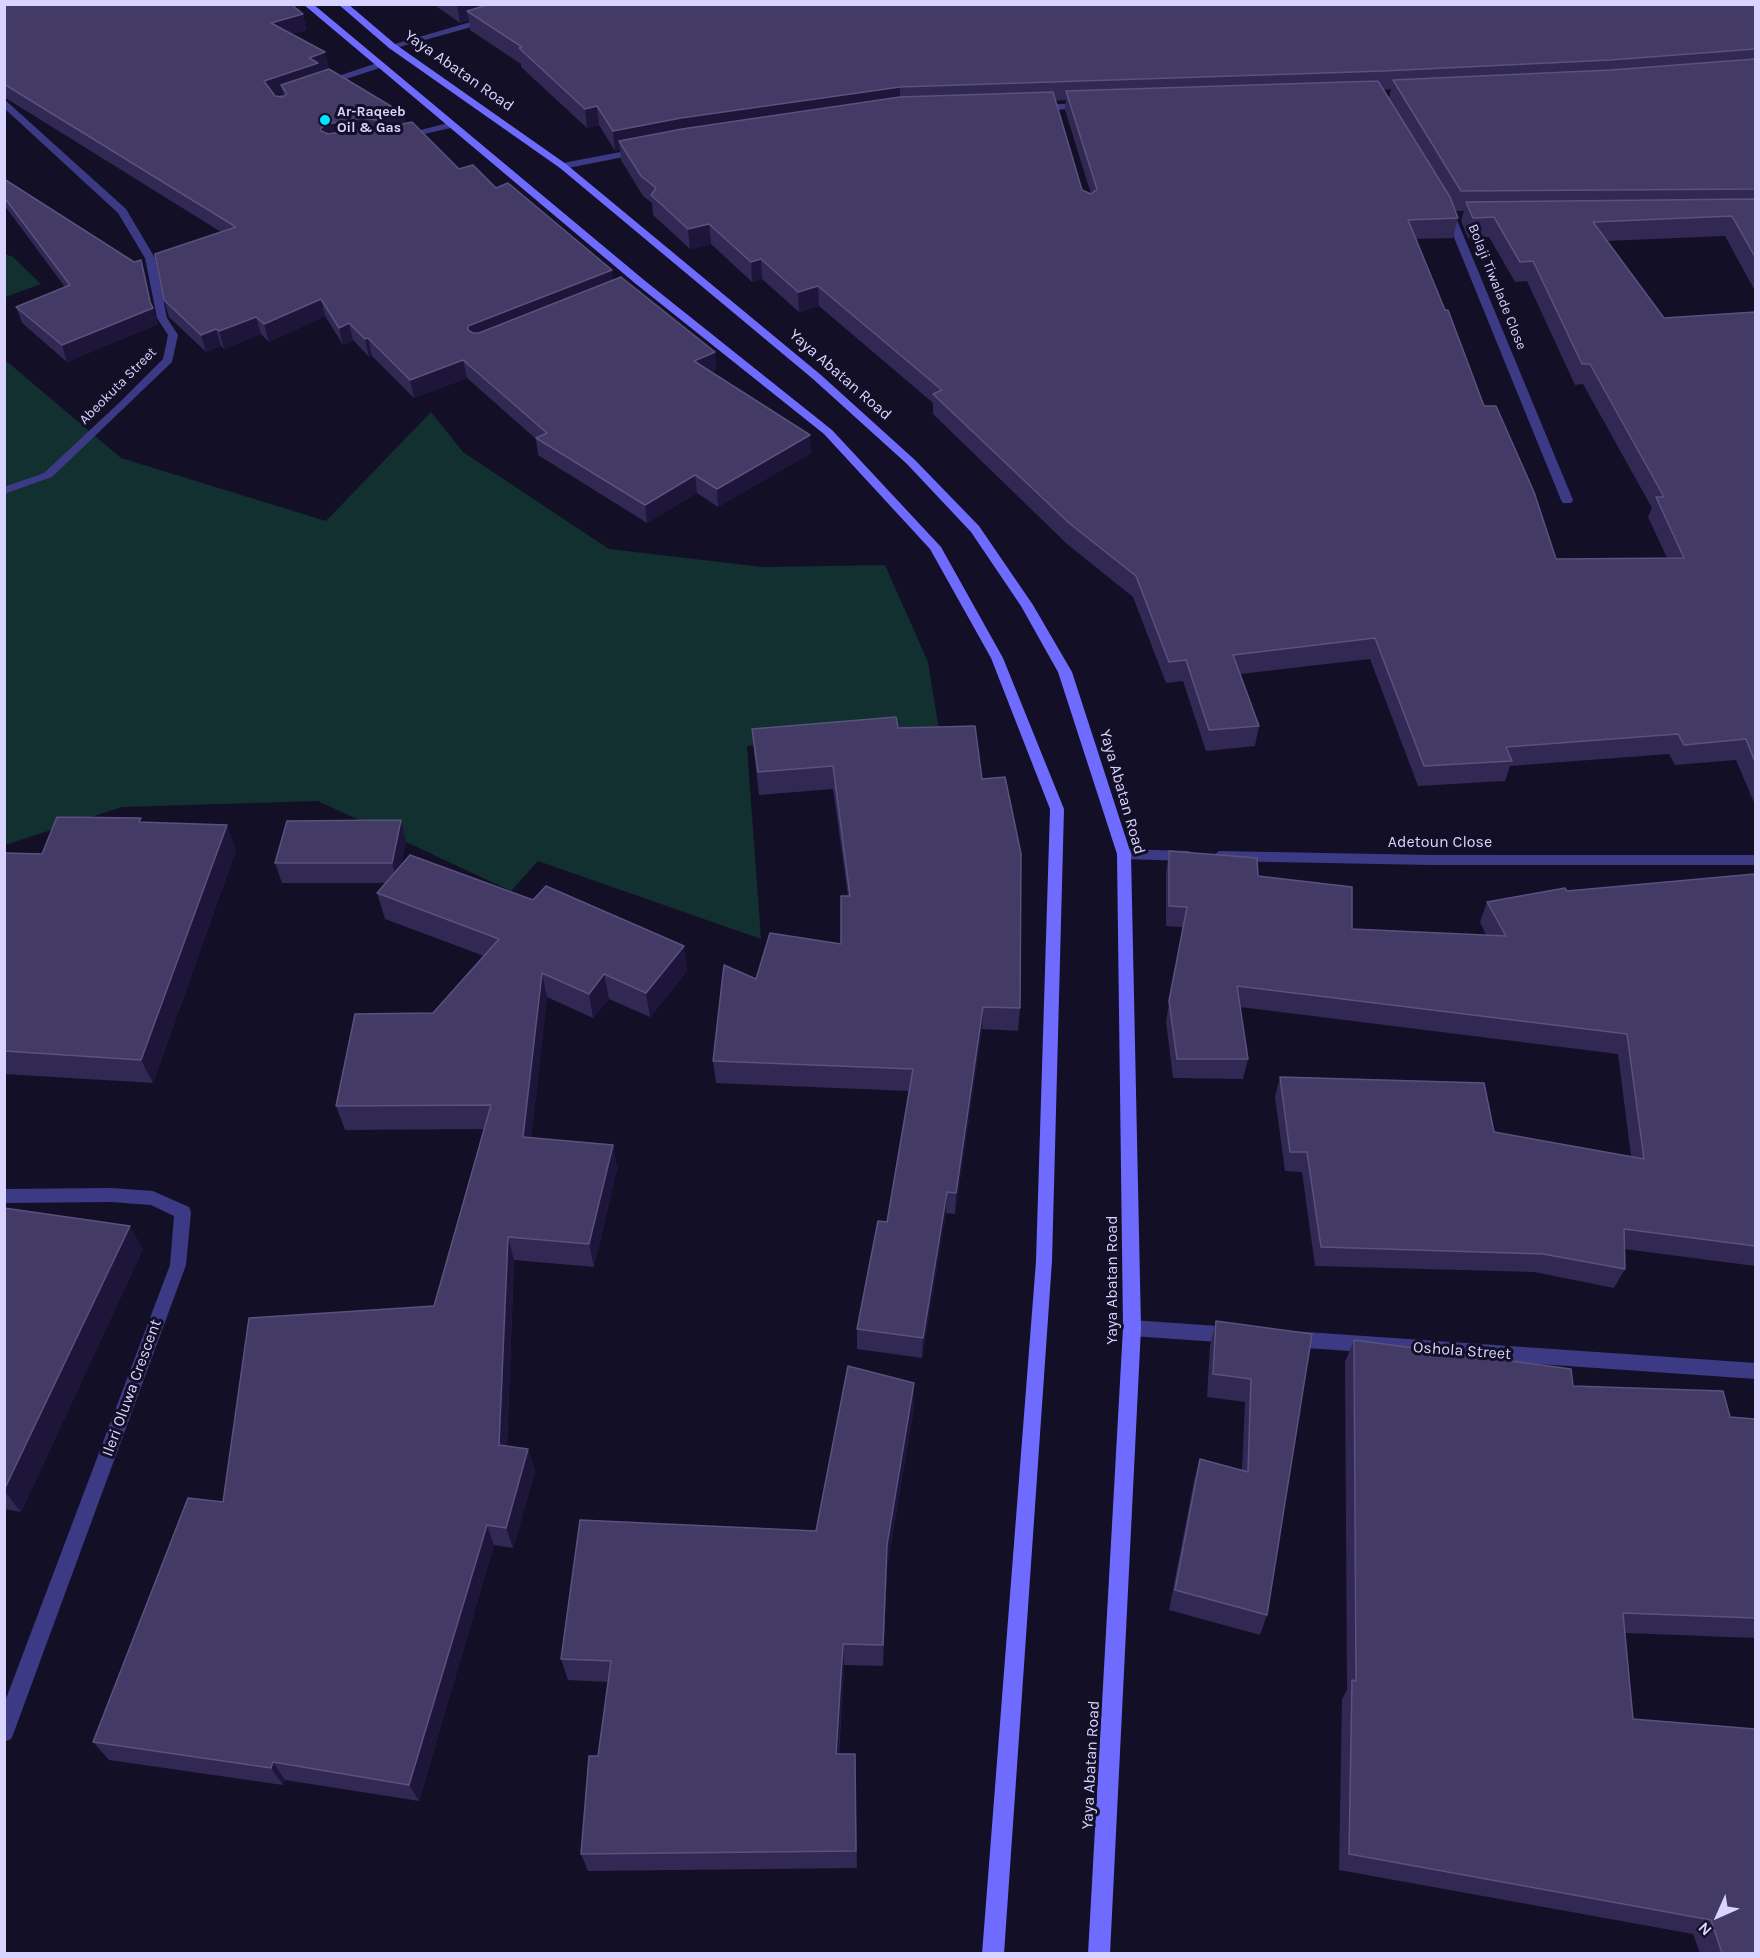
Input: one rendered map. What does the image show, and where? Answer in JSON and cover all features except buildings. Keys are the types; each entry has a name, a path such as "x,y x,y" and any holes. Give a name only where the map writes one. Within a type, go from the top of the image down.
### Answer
{"main road":[{"path":"307,4 452,125 635,284 828,432 935,547 997,658 1057,809 1044,1261 993,1953"},
{"name":"Yaya Abatan Road","path":"342,4 392,46 563,166 817,377 911,462 975,529 1028,605 1065,672 1124,854 1132,1328 1100,1953"}],"street":[{"path":"392,46 494,18 500,15 500,4"},
{"path":"284,109 275,99 380,65"},
{"name":"Abeokuta Street","path":"4,102 122,211 150,258 162,318 173,335 168,360 48,475 4,491"},
{"path":"1023,108 1092,106"},
{"path":"1057,107 1060,119"},
{"path":"390,139 452,125"},
{"path":"563,166 650,149"},
{"name":"Bolaji Tiwalade Close","path":"1440,196 1458,216 1567,500"},
{"name":"Adetoun Close","path":"1124,854 1432,861 1755,860"},
{"name":"Ileri Oluwa Crescent","path":"4,1196 111,1195 153,1198 183,1212 178,1265 4,1732"},
{"path":"1132,1328 1250,1336"},
{"name":"Oshola Street","path":"1273,1338 1755,1371"}],"green space":[{"path":"5,254 13,257 41,284 5,297"},
{"path":"4,359 121,458 326,521 431,412 463,452 609,549 763,567 885,565 928,662 939,730 747,746 761,939 538,861 511,891 318,801 122,807 5,845"}],"place":[{"name":"Ar-Raqeeb Oil & Gas","path":"325,120"}]}
